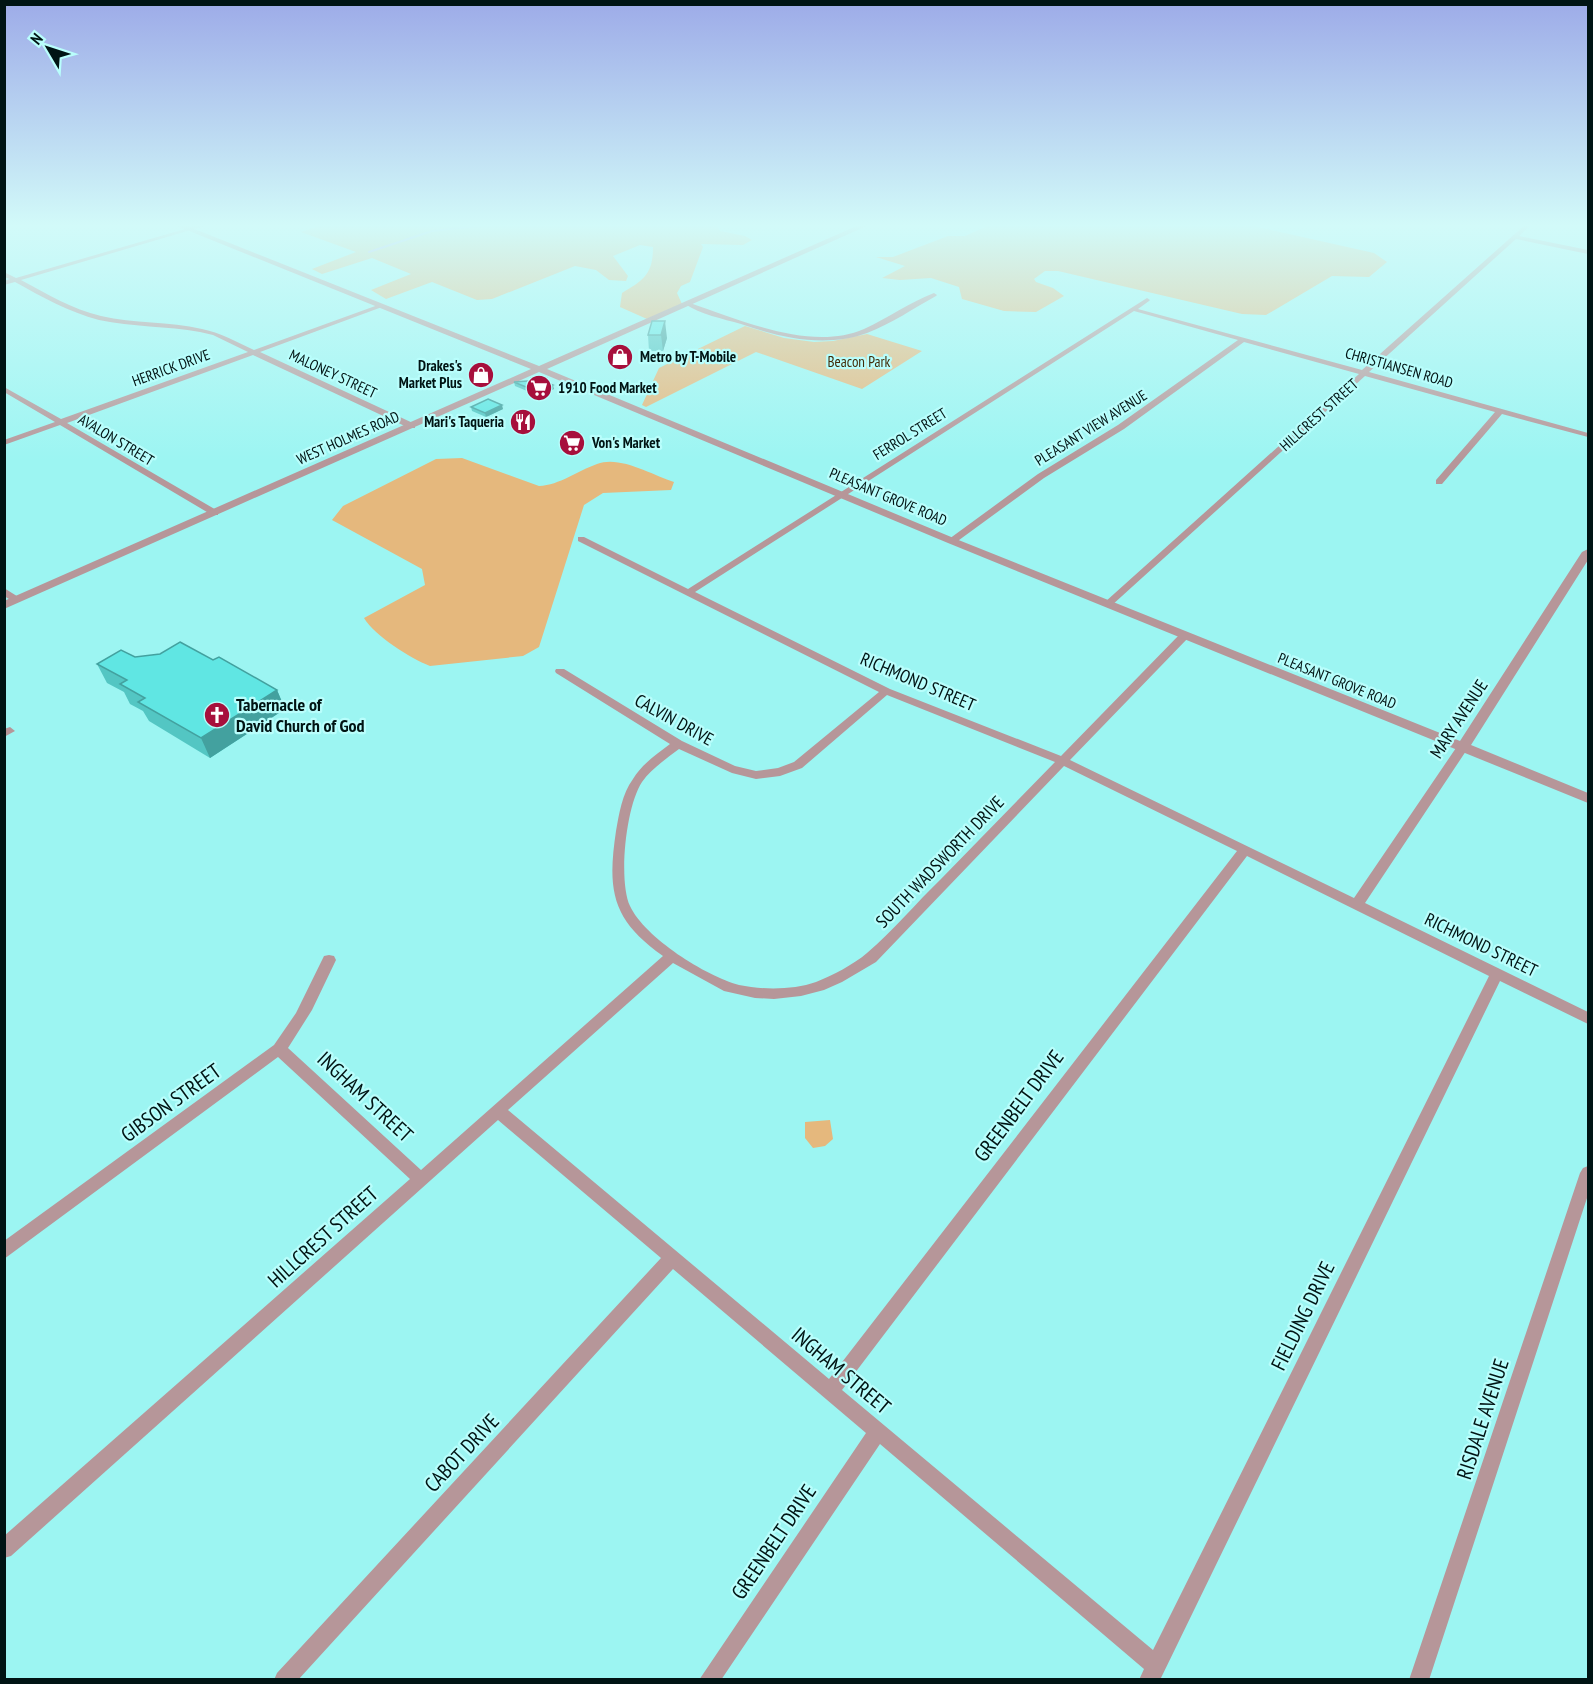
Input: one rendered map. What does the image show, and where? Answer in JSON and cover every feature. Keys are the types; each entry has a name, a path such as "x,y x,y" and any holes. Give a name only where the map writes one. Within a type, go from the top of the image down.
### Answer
{"street":[{"name":"MALONEY STREET","path":"63,303 91,316 204,330 412,426"},
{"name":"PLEASANT GROVE ROAD","path":"372,303 539,369 1184,636 1588,798"},
{"name":"WEST HOLMES ROAD","path":"4,606 691,303"},
{"path":"688,304 776,333 821,339 865,331 919,303"},
{"name":"FERROL STREET","path":"689,592 1143,303"},
{"name":"HILLCREST STREET","path":"1108,604 1443,303"},
{"name":"HERRICK DRIVE","path":"4,443 380,306"},
{"name":"CHRISTIANSEN ROAD","path":"1132,309 1588,435"},
{"name":"PLEASANT VIEW AVENUE","path":"952,541 1041,476 1131,420 1245,339"},
{"name":"AVALON STREET","path":"4,389 214,513"},
{"path":"1439,482 1500,411"},
{"name":"RICHMOND STREET","path":"581,539 886,691 1064,761 1588,1018"},
{"name":"MARY AVENUE","path":"1357,904 1462,748 1588,552"},
{"path":"4,591 17,600"},
{"name":"SOUTH WADSWORTH DRIVE","path":"678,744 652,765 633,787 618,868 620,896 628,916 671,957 730,987 757,993 802,991 836,979 871,958 1184,636"},
{"name":"CALVIN DRIVE","path":"560,671 678,744 732,770 756,776 780,772 798,765 886,691"},
{"name":"GREENBELT DRIVE","path":"830,1391 1245,849"},
{"name":"HILLCREST STREET","path":"4,1549 671,957"},
{"name":"GIBSON STREET","path":"4,1251 279,1049 296,1028 310,1004 329,960"},
{"name":"FIELDING DRIVE","path":"1153,1672 1497,973"},
{"name":"INGHAM STREET","path":"279,1049 420,1179"},
{"name":"INGHAM STREET","path":"497,1110 878,1431 1153,1672"},
{"name":"RISDALE AVENUE","path":"1419,1680 1588,1173"},
{"name":"CABOT DRIVE","path":"284,1680 672,1258"},
{"name":"GREENBELT DRIVE","path":"709,1680 878,1431"}],"green space":[{"path":"621,303 682,304 647,319 620,307"},
{"path":"975,303 1052,303 1036,312 1004,311"},
{"path":"1193,303 1287,303 1266,315 1242,314"},
{"name":"Beacon Park","path":"745,326 784,338 814,342 833,341 867,334 922,351 862,389 756,352 646,407 642,405 659,368"},
{"path":"462,458 539,486 554,483 606,462 626,464 674,482 671,490 603,493 584,505 539,647 523,656 430,666 394,646 376,632 364,618 425,585 422,569 332,520 343,506 436,459"},
{"path":"830,1120 833,1139 825,1146 813,1148 805,1138 805,1122"}],"building":[{"path":"652,321 665,321 661,335 648,335"},
{"path":"541,380 553,385 538,392 514,382"},
{"path":"488,399 502,405 485,413 471,407"},
{"path":"180,642 213,660 219,657 277,690 201,738 138,702 145,698 120,684 127,680 97,664 121,650 135,657 160,654"}],"place":[{"name":"Metro by T-Mobile","path":"620,357"},
{"name":"Drakes's Market Plus","path":"481,375"},
{"name":"1910 Food Market","path":"539,388"},
{"name":"Mari's Taqueria","path":"523,422"},
{"name":"Von's Market","path":"572,443"},
{"name":"Tabernacle of David Church of God","path":"217,715"}]}
